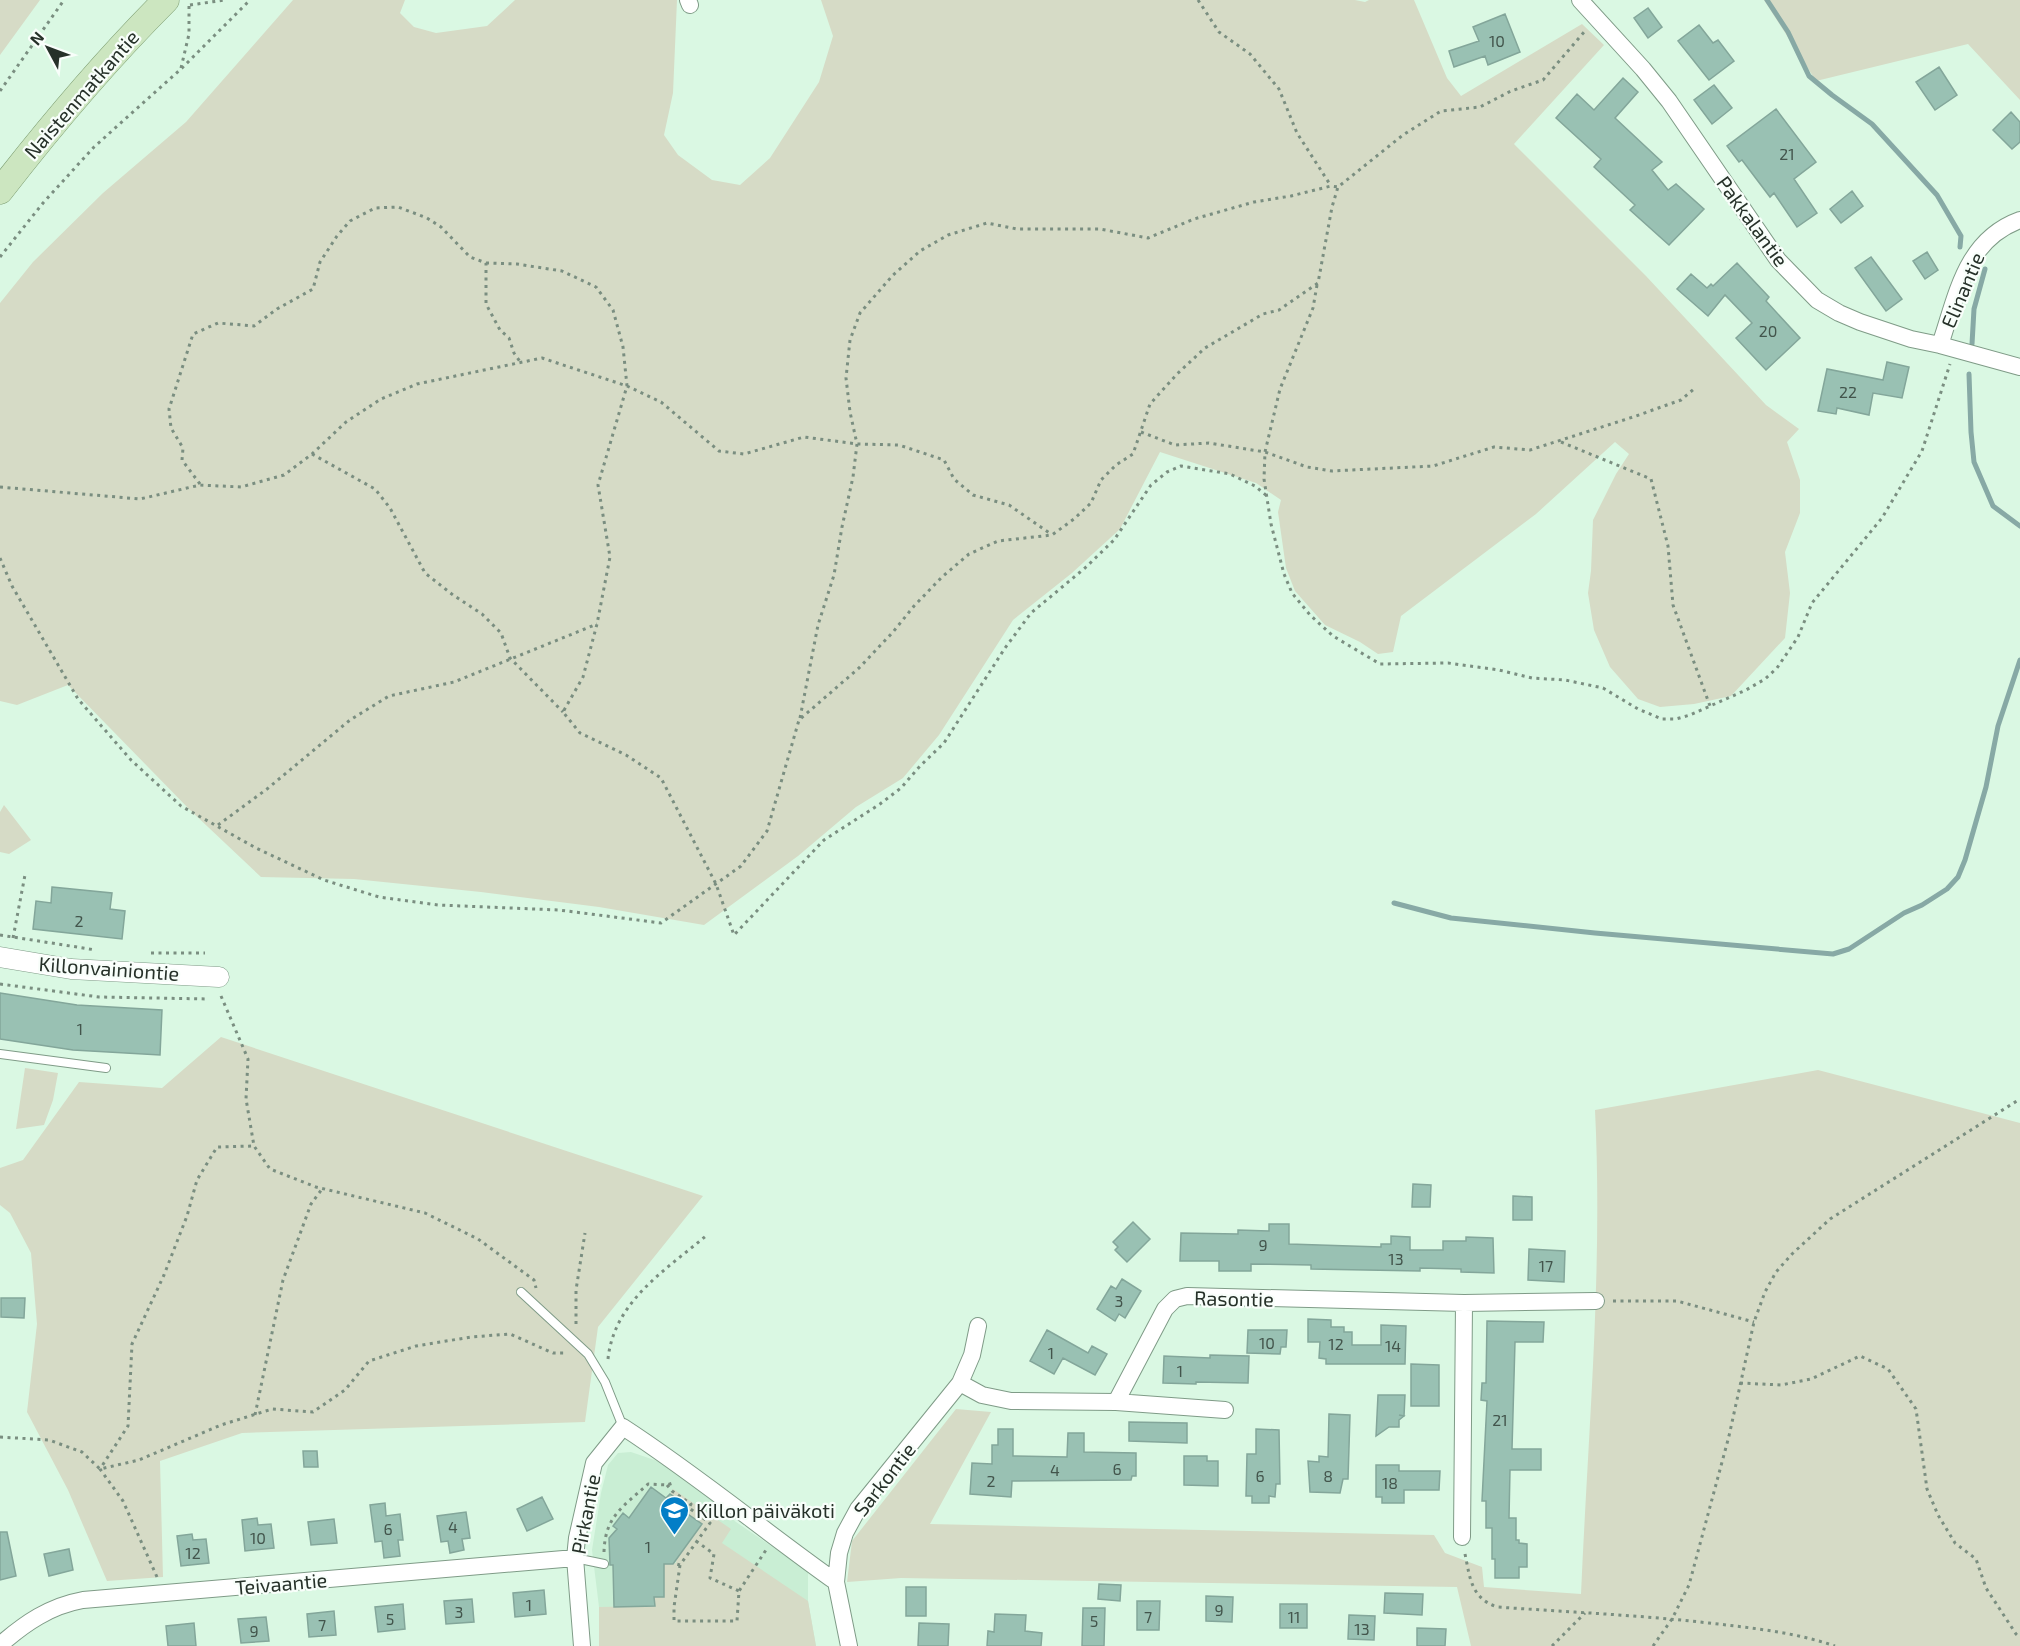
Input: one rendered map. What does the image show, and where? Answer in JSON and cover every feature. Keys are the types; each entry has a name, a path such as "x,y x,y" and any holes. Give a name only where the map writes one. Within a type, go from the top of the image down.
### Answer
{"main road":[{"name":"Naistenmatkantie","path":"0,191 130,36 177,2"}],"street":[{"name":"Pakkalantie","path":"1580,0 1669,101 1778,260 1817,300 1860,322 1911,339 2020,367"},
{"name":"Elinantie","path":"1947,347 1972,257 1984,242 2020,220"},
{"name":"Killonvainiontie","path":"0,957 71,969 211,976"},
{"name":"Rasontie","path":"1116,1402 1165,1309 1175,1299 1187,1296 1464,1303 1596,1301"},
{"path":"1462,1537 1464,1303"},
{"name":"Sarkontie","path":"849,1646 836,1582 838,1553 845,1533 858,1509 960,1383 972,1355 978,1326"},
{"path":"960,1383 982,1395 1011,1401 1116,1402 1225,1410"},
{"path":"623,1427 687,1470 774,1538 836,1582"},
{"name":"Pirkantie","path":"582,1646 575,1558 577,1538 594,1462 623,1427"},
{"name":"Teivaantie","path":"0,1645 36,1617 64,1603 83,1600 575,1558"}],"lane":[{"path":"0,1054 106,1068"},
{"path":"521,1292 588,1354 605,1382 623,1427"},
{"path":"575,1558 604,1564"}],"path":[{"path":"0,91 64,0"},
{"path":"177,2 184,0"},
{"path":"177,2 225,0"},
{"path":"0,257 43,203 94,147 181,69 250,0"},
{"path":"1198,0 1219,32 1250,54 1279,89 1297,133 1331,186"},
{"path":"177,2 189,34 181,69"},
{"path":"1595,17 1577,42 1543,80 1511,91 1480,107 1441,111 1403,135 1338,187 1332,207 1313,308 1280,389 1264,452 1264,478 1284,574 1292,593 1310,615 1333,636 1380,664 1448,663 1499,670 1532,678 1565,680 1603,688 1638,709 1662,719 1690,716 1765,680 1777,668 1798,637 1812,603 1882,518 1923,451 1947,347"},
{"path":"0,558 12,586 78,699 131,760 181,806 256,848 324,880 379,897 438,904 559,910 661,923 741,866 767,831 799,720 818,625 834,575 853,477 857,444 846,378 850,340 860,313 893,275 920,251 948,236 987,223 1017,229 1100,229 1148,238 1194,219 1244,205 1331,186 1338,187"},
{"path":"200,485 182,460 183,448 171,428 169,409 193,334 218,323 254,326 277,309 314,289 320,262 337,236 350,221 375,208 398,207 427,218 441,226 470,257 486,263 517,264 562,272 597,288 612,310 623,347 627,386 598,485 610,557 597,624 583,678 563,712"},
{"path":"486,263 486,304 500,330 509,338 514,353 522,363"},
{"path":"799,720 859,668 914,606 942,577 969,554 998,541 1052,535 1091,503 1101,480 1116,465 1133,454 1150,404 1205,348 1263,314 1279,310 1318,283"},
{"path":"0,488 140,499 200,485 240,487 284,475 312,454 346,422 381,399 417,384 542,358 627,386 661,402 718,451 744,454 804,437 857,444 899,445 944,460 954,479 974,495 1009,505 1052,535"},
{"path":"1141,432 1175,445 1209,443 1264,452 1307,467 1332,471 1433,466 1494,447 1530,450 1681,400 1695,388"},
{"path":"1559,441 1651,479 1668,546 1673,605 1710,706"},
{"path":"312,454 375,489 390,508 425,573 482,614 501,633 510,658 563,712 580,733 626,755 661,778 716,884 734,935 824,840 901,788 920,765 944,743 1030,613 1085,568 1114,540 1151,485 1167,472 1181,466 1230,474 1255,486 1267,496"},
{"path":"218,826 267,789 350,720 389,696 454,682 597,624"},
{"path":"14,938 25,875"},
{"path":"0,935 100,951"},
{"path":"147,953 205,953"},
{"path":"211,976 223,998 248,1059 246,1099 254,1146 270,1169 322,1189 425,1213 478,1239 534,1280 542,1310"},
{"path":"0,984 99,997 209,999"},
{"path":"1653,1646 1689,1585 1700,1550 1754,1322 1765,1292 1776,1272 1830,1219 2020,1099"},
{"path":"100,1469 128,1426 132,1344 188,1216 197,1180 217,1147 254,1146"},
{"path":"255,1414 283,1280 311,1204 322,1189"},
{"path":"100,1469 138,1460 221,1425 272,1409 313,1412 345,1390 369,1361 416,1346 471,1337 510,1334 553,1353 588,1354 576,1322 576,1290 585,1233"},
{"path":"605,1382 609,1344 624,1311 638,1293 707,1235"},
{"path":"1596,1301 1677,1301 1754,1322"},
{"path":"1740,1383 1781,1385 1812,1380 1860,1356 1888,1368 1916,1408 1927,1489 1938,1515 1955,1543 1976,1559 1986,1588 2020,1638"},
{"path":"0,1437 49,1440 82,1452 100,1469 123,1501 165,1593"},
{"path":"604,1564 605,1536 609,1523 620,1510 648,1484 667,1485 677,1482 687,1470"},
{"path":"667,1485 691,1504 689,1508"},
{"path":"682,1510 689,1508"},
{"path":"689,1508 710,1523 678,1564 674,1621 737,1621 738,1591 756,1566"},
{"path":"1462,1537 1473,1587 1487,1604 1497,1607 1671,1619 1791,1633 1835,1646"},
{"path":"696,1541 714,1554 710,1578 738,1591"},
{"path":"1552,1646 1585,1613"}],"shaded area":[{"path":"0,0 40,0 0,55"},
{"path":"293,0 405,0 400,13 414,27 436,33 487,26 515,0 677,0 673,93 664,135 678,155 712,180 740,185 770,158 819,82 833,36 821,0 1355,0 1365,2 1369,0 1414,0 1447,78 1461,96 1582,24 1604,45 1514,144 1646,276 1766,405 1799,429 1787,442 1800,480 1800,513 1785,552 1790,593 1785,638 1731,696 1694,704 1660,707 1638,699 1610,667 1594,630 1588,593 1593,520 1616,474 1629,454 1615,442 1536,514 1401,616 1393,652 1378,654 1360,642 1325,625 1295,591 1286,568 1278,512 1281,500 1256,483 1160,452 1120,529 1072,573 1013,620 939,735 903,778 856,807 798,856 704,925 599,907 481,892 354,879 261,877 190,810 68,685 17,705 0,701 0,303 33,262 103,193 186,122"},
{"path":"1764,0 2020,0 2020,100 1968,44 1816,81"},
{"path":"4,805 31,840 9,854 0,852 0,812"},
{"path":"221,1037 703,1196 598,1327 585,1422 242,1433 160,1461 163,1577 107,1581 68,1490 27,1412 37,1324 31,1253 10,1213 0,1205 0,1168 23,1160 79,1082 162,1088"},
{"path":"25,1068 58,1073 53,1100 44,1125 16,1129"},
{"path":"1818,1070 2020,1123 2020,1646 1471,1646 1457,1587 901,1578 847,1582 852,1541 956,1409 991,1412 930,1524 1434,1535 1445,1553 1482,1567 1484,1587 1581,1594 1596,1291 1595,1110"},
{"name":"Killon päiväkoti","path":"631,1452 678,1468 736,1522 808,1571 808,1601 816,1646 599,1646 599,1607 592,1550 601,1493 608,1465 618,1453"},
{"path":"673,1489 731,1529 722,1543 808,1601 816,1646 599,1646 599,1607 654,1606 654,1597 664,1596 664,1564 676,1563 677,1553 681,1553 702,1525 682,1510 685,1505 670,1494"}],"building":[{"path":"1648,8 1662,27 1648,38 1634,18"},
{"path":"1505,14 1520,52 1488,65 1485,56 1454,67 1449,51 1479,41 1473,27"},
{"path":"1699,25 1713,43 1718,40 1734,61 1709,80 1678,41"},
{"path":"1939,67 1957,95 1935,110 1916,82"},
{"path":"1623,78 1638,92 1615,118 1662,162 1652,170 1668,190 1676,184 1704,209 1669,245 1630,210 1635,205 1594,167 1601,159 1556,118 1577,94 1594,110"},
{"path":"1714,85 1732,108 1712,124 1694,100"},
{"path":"1776,109 1816,162 1794,179 1817,213 1797,227 1774,193 1770,197 1742,160 1739,162 1727,146"},
{"path":"2011,112 2020,122 2020,142 2012,149 1993,130"},
{"path":"1852,191 1863,206 1841,223 1830,209"},
{"path":"1927,252 1938,270 1925,279 1913,261"},
{"path":"1871,257 1902,299 1886,311 1855,268"},
{"path":"1737,263 1769,297 1766,301 1800,338 1766,370 1736,338 1752,323 1725,295 1708,316 1677,289 1691,274 1707,288 1711,284 1713,286"},
{"path":"1887,362 1909,367 1902,398 1873,393 1869,415 1837,408 1836,414 1818,411 1827,369 1883,380"},
{"path":"52,887 112,893 110,909 125,911 122,939 33,929 36,901 51,903"},
{"path":"0,993 77,1005 162,1010 160,1055 73,1050 0,1039"},
{"path":"1413,1184 1431,1185 1430,1207 1412,1207"},
{"path":"1513,1196 1532,1197 1532,1220 1513,1220"},
{"path":"1133,1222 1150,1239 1127,1262 1115,1250 1118,1247 1113,1242"},
{"path":"1269,1224 1289,1224 1289,1244 1381,1247 1381,1244 1391,1244 1391,1236 1410,1237 1410,1250 1443,1250 1443,1241 1466,1241 1466,1237 1493,1238 1494,1273 1420,1268 1420,1271 1311,1269 1311,1265 1251,1264 1251,1271 1219,1271 1219,1261 1180,1261 1181,1233 1238,1234 1238,1230 1269,1231"},
{"path":"1529,1249 1565,1251 1564,1282 1528,1280"},
{"path":"1122,1279 1141,1291 1125,1318 1119,1314 1115,1321 1097,1309 1111,1286 1116,1289"},
{"path":"1,1298 25,1298 24,1318 1,1317"},
{"path":"1308,1319 1331,1320 1331,1327 1344,1327 1344,1332 1352,1332 1352,1345 1381,1345 1381,1325 1406,1326 1405,1364 1326,1364 1326,1359 1319,1358 1320,1342 1308,1342"},
{"path":"1487,1321 1544,1322 1543,1342 1515,1342 1512,1449 1541,1449 1541,1470 1510,1470 1509,1518 1516,1518 1516,1540 1527,1544 1527,1567 1519,1567 1519,1578 1495,1578 1495,1559 1492,1559 1492,1528 1486,1528 1486,1501 1482,1501 1487,1401 1481,1400 1482,1383 1486,1383"},
{"path":"1047,1330 1088,1353 1092,1346 1107,1354 1095,1375 1063,1358 1054,1374 1030,1361"},
{"path":"1248,1330 1287,1330 1286,1347 1281,1347 1280,1354 1247,1353"},
{"path":"1210,1355 1249,1356 1248,1383 1163,1383 1164,1356 1210,1358"},
{"path":"1411,1364 1439,1365 1439,1406 1411,1406"},
{"path":"1378,1395 1405,1395 1404,1416 1399,1420 1399,1427 1389,1427 1376,1436"},
{"path":"1329,1414 1350,1415 1348,1479 1343,1479 1340,1493 1310,1492 1308,1461 1319,1462 1319,1456 1328,1457"},
{"path":"1129,1422 1187,1423 1187,1443 1129,1441"},
{"path":"998,1429 1013,1429 1013,1456 1067,1457 1068,1433 1084,1433 1084,1452 1136,1453 1136,1476 1132,1476 1131,1480 1012,1481 1011,1497 970,1494 972,1463 992,1464 992,1445 998,1445"},
{"path":"1256,1429 1279,1430 1280,1484 1276,1484 1275,1497 1269,1496 1269,1503 1252,1503 1252,1496 1246,1496 1247,1454 1256,1454"},
{"path":"303,1451 317,1451 318,1467 304,1467"},
{"path":"1184,1456 1207,1456 1207,1461 1218,1461 1218,1486 1184,1485"},
{"path":"1376,1465 1399,1465 1399,1471 1440,1471 1439,1490 1404,1490 1404,1503 1382,1503 1382,1497 1376,1497"},
{"name":"Killon päiväkoti","path":"651,1487 666,1498 670,1494 686,1505 682,1510 702,1524 673,1564 664,1564 664,1597 654,1597 655,1606 614,1607 613,1565 610,1565 609,1538 617,1529 613,1526 623,1513 629,1518"},
{"path":"542,1497 553,1519 527,1531 517,1509"},
{"path":"385,1503 386,1516 400,1514 403,1540 398,1540 400,1556 384,1558 382,1541 375,1542 370,1505"},
{"path":"466,1512 470,1538 462,1539 464,1550 450,1553 448,1541 441,1542 437,1516"},
{"path":"257,1518 258,1525 271,1524 274,1548 245,1551 242,1520"},
{"path":"334,1519 337,1543 311,1545 308,1522"},
{"path":"0,1532 7,1532 16,1576 0,1580"},
{"path":"192,1534 193,1540 206,1539 209,1563 181,1566 177,1536"},
{"path":"69,1549 73,1570 49,1576 44,1554"},
{"path":"1099,1584 1121,1585 1120,1601 1098,1599"},
{"path":"906,1587 926,1587 926,1616 906,1616"},
{"path":"544,1590 546,1614 515,1617 513,1593"},
{"path":"1385,1593 1423,1594 1422,1615 1384,1613"},
{"path":"1206,1596 1233,1597 1232,1622 1206,1621"},
{"path":"472,1599 474,1622 446,1624 444,1601"},
{"path":"1137,1601 1160,1601 1159,1630 1137,1630"},
{"path":"403,1604 405,1629 378,1632 375,1607"},
{"path":"1280,1604 1307,1604 1307,1628 1280,1628"},
{"path":"1083,1608 1105,1608 1104,1646 1082,1646"},
{"path":"334,1611 336,1635 309,1637 307,1614"},
{"path":"995,1614 1026,1615 1025,1631 1042,1633 1041,1646 987,1646 988,1631 994,1632"},
{"path":"1349,1615 1375,1616 1374,1640 1348,1639"},
{"path":"266,1617 269,1641 241,1643 238,1619"},
{"path":"194,1623 196,1646 168,1646 166,1626"},
{"path":"919,1623 949,1624 948,1646 918,1646"},
{"path":"1417,1628 1446,1629 1445,1646 1417,1646"}],"waterway":[{"path":"1767,0 1788,32 1809,76 1872,124 1937,195 1961,236 1960,247"},
{"path":"1972,344 1974,309 1985,269"},
{"path":"1969,374 1974,462 1993,506 2020,526"},
{"path":"1394,903 1451,918 1595,933 1833,954 1849,949 1904,913 1947,889 1958,877 1986,787 1998,726 2020,660"}],"place":[{"name":"Killon päiväkoti","path":"675,1536"}]}
